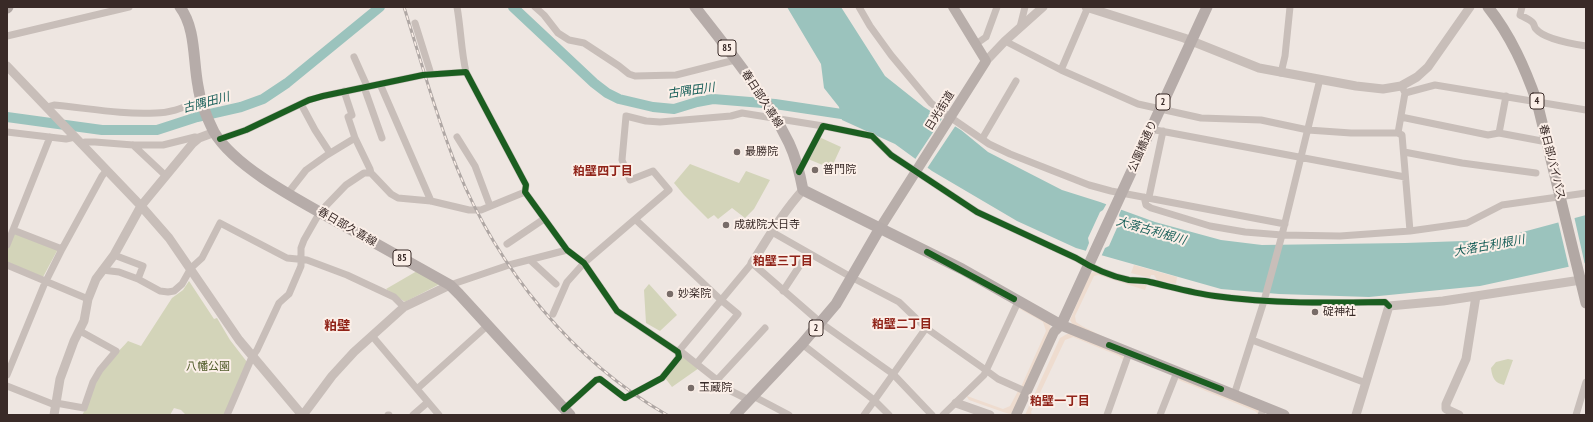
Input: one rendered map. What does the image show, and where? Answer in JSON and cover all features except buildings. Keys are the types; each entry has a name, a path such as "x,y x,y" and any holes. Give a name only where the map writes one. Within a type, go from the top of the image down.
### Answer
{"highway":[{"name":"春日部バイパス","path":"1488,7 1516,49 1526,70 1537,102 1546,142 1582,276 1586,303"}],"main road":[{"name":"春日部久喜線","path":"180,7 188,20 201,101 216,133 236,157 245,165 288,193 450,285 567,412"},
{"name":"春日部久喜線","path":"695,7 757,90 775,117 790,144 803,190"},
{"path":"953,7 986,62"},
{"name":"公園橋通り","path":"1120,195 1207,7"},
{"name":"日光街道","path":"880,228 986,62"},
{"path":"803,190 962,269 1061,325 1234,395 1262,411 1284,415"},
{"name":"2","path":"1061,325 1120,195"},
{"name":"2","path":"734,415 802,344 836,304 875,234 880,228"},
{"path":"1016,415 1054,332 1061,325"},
{"path":"1023,415 1059,336 1061,325"}],"street":[{"path":"7,36 129,7"},
{"path":"457,7 462,52 466,72 526,185 525,192 567,250 584,263 617,311 697,363 731,391 789,415"},
{"path":"535,7 544,15 558,33 569,40 584,43 629,74 635,76 676,75 735,60"},
{"path":"860,7 870,26 911,80 931,102 950,118 982,139 1010,154 1120,195 1147,197 1285,224"},
{"path":"976,44 986,37 997,7"},
{"path":"1020,26 1024,7"},
{"path":"986,62 1004,41 1043,7"},
{"path":"1062,70 1087,7 1191,41 1259,68 1281,73 1356,86 1383,89 1403,89 1435,85 1586,110"},
{"path":"1281,73 1285,56 1290,7"},
{"path":"1398,133 1403,89 1428,67 1470,7"},
{"path":"1522,7 1520,15 1531,21 1535,29 1546,35 1573,44 1586,46"},
{"path":"415,23 431,74"},
{"path":"1004,41 1062,70 1138,104 1201,118 1261,120 1308,130 1351,133 1398,133 1402,135 1410,231"},
{"path":"354,57 382,138"},
{"path":"7,66 141,206 169,238 252,357 302,415 332,376 354,352 373,337 404,307 450,285 567,250"},
{"path":"7,132 77,139 85,142 133,145 163,144 195,137 199,138 216,133 252,128 309,100 344,91 431,74 466,72"},
{"path":"1234,395 1264,301 1285,224 1320,79"},
{"path":"982,139 1016,81"},
{"path":"380,84 431,201"},
{"path":"344,91 352,115 348,117 355,138 371,173 391,194 398,198 431,201 469,210 481,210 525,192"},
{"path":"1499,133 1506,96"},
{"path":"49,110 54,104 128,113 157,114 176,110 201,101"},
{"path":"301,104 330,153"},
{"path":"553,314 567,282 584,263 636,220 669,190 653,171 630,180 622,160 626,116 646,121 660,122 731,116 742,112 872,136 891,155 977,212 1112,275 1184,291 1264,301 1330,303 1385,302 1389,306 1476,296 1582,276"},
{"path":"1401,117 1488,136 1499,133 1546,142"},
{"path":"799,172 824,126"},
{"path":"1150,129 1406,177"},
{"path":"1163,132 1146,206 1210,226 1245,232 1282,235 1340,236 1410,231 1467,223 1502,205 1561,200 1586,193"},
{"path":"7,245 50,137"},
{"path":"458,137 475,166 490,206"},
{"path":"55,408 60,379 66,360 84,321 88,299 96,279 114,255 141,206 199,138"},
{"path":"288,193 306,170 355,138"},
{"path":"133,145 166,176"},
{"path":"1404,152 1462,163 1536,173"},
{"path":"7,375 46,281 102,176 107,170"},
{"path":"227,415 252,357 257,350 279,303 289,294 301,266 301,248 304,240 320,212 346,185 364,173 371,173"},
{"path":"567,412 596,380 600,379 626,398 662,378 679,357 679,351 752,263 793,201 803,190"},
{"path":"507,244 544,219"},
{"path":"636,220 721,300 738,314 697,363"},
{"path":"102,270 119,272 160,291 174,291 182,284 191,268 202,258 220,223 282,256 287,258 302,258 347,275 394,297 404,307"},
{"path":"13,230 62,249"},
{"path":"772,232 851,278 899,302 926,328 998,379 1027,392"},
{"path":"783,291 808,253"},
{"path":"114,255 143,266 138,280"},
{"path":"530,260 556,284"},
{"path":"752,263 821,323 893,374 932,415"},
{"path":"7,265 88,299"},
{"path":"1459,415 1446,409 1446,404 1466,359 1476,296"},
{"path":"942,415 984,375 1018,302"},
{"path":"1356,415 1389,306"},
{"path":"417,389 488,325"},
{"path":"717,380 765,328"},
{"path":"864,415 926,328"},
{"path":"7,386 55,408 84,408 93,382 100,370 116,351 80,331"},
{"path":"373,337 439,415"},
{"path":"1252,340 1366,383"},
{"path":"802,344 874,400 889,415"},
{"path":"1107,415 1129,353"},
{"path":"1160,415 1177,372"},
{"path":"1576,415 1586,382"},
{"path":"413,415 428,402"},
{"path":"956,403 970,412 990,415"}],"green space":[{"path":"819,137 841,147 829,173 824,170 825,166 808,159"},
{"path":"690,164 739,183 746,171 770,180 754,209 745,218 732,208 718,219 714,215 708,219 674,183"},
{"path":"13,232 58,249 43,277 7,262 7,247"},
{"path":"417,271 438,283 438,285 405,302 386,289"},
{"name":"八幡公園","path":"189,281 214,319 217,318 230,340 247,362 225,415 186,415 181,410 174,408 170,415 82,415 97,380 109,362 128,341 141,346 172,298 183,290"},
{"path":"649,284 677,315 660,331 646,323 644,290"},
{"path":"683,357 699,368 672,387 665,378"},
{"path":"1508,359 1513,360 1504,385 1494,380 1491,368 1496,362"}],"shaded area":[{"path":"1134,265 1177,277 1176,284 1157,280 1154,275 1151,275 1150,278 1131,273"},
{"path":"1095,272 1124,282 1147,285 1145,290 1098,275 1094,276 1075,316 1076,322 1106,338 1073,325 1070,320 1090,273"},
{"path":"1018,308 1050,324 1051,331 1028,387 1021,387 1046,331 1043,322"},
{"path":"1067,334 1071,334 1120,354 1124,357 1123,360 1119,356 1073,337 1065,340 1031,412 1032,415 1025,415 1060,338"},
{"path":"1177,377 1256,408 1259,411 1258,414 1255,411 1176,379"},
{"path":"1018,391 1021,393 1015,411 1010,414 969,400 967,397 1003,409 1010,406"}],"water":[{"name":"大落古利根川","path":"787,7 841,7 885,76 924,107 961,130 988,152 1062,190 1155,222 1221,240 1262,245 1405,243 1493,240 1586,215 1586,263 1480,286 1369,297 1279,294 1221,289 1076,248 1017,221 932,171 895,144 842,120 839,107 824,88 821,64"}],"pier":[{"path":"943,117 956,125 926,170 914,161"},
{"path":"1107,203 1122,208 1119,215 1120,221 1109,246 1105,248 1101,257 1085,253 1089,243 1088,238 1100,212"},
{"path":"1574,216 1585,265 1569,268 1558,221"}],"waterway":[{"name":"古隅田川","path":"7,117 102,130 157,130 197,117 241,107 263,99 287,83 380,7"},
{"name":"古隅田川","path":"513,7 594,83 607,93 619,99 653,107 674,109 713,99 775,104 855,116"}],"railway":[{"path":"404,7 442,128 457,168 474,205 516,276 542,309 570,339 600,367 632,393 667,415"}],"cycle path":[{"path":"220,139 246,130 309,100 323,96 423,75 466,72 526,185 525,192 567,250 584,263 617,311 678,352 679,357 662,378 625,398 600,379 596,380 564,409"},
{"path":"799,172 823,126 872,136 891,155 977,212 1108,274 1129,280 1147,281 1199,293 1236,299 1343,303 1385,302 1389,306"},
{"path":"927,252 1014,299"},
{"path":"1109,345 1221,389"}],"place":[{"name":"最勝院","path":"737,152"},
{"name":"普門院","path":"815,170"},
{"name":"成就院大日寺","path":"726,225"},
{"name":"妙楽院","path":"670,294"},
{"name":"碇神社","path":"1315,312"},
{"name":"玉蔵院","path":"691,388"}],"district":[{"name":"粕壁四丁目","path":"603,172"},
{"name":"粕壁三丁目","path":"783,262"},
{"name":"粕壁二丁目","path":"902,325"},
{"name":"粕壁","path":"337,326"},
{"name":"粕壁一丁目","path":"1060,402"}]}
